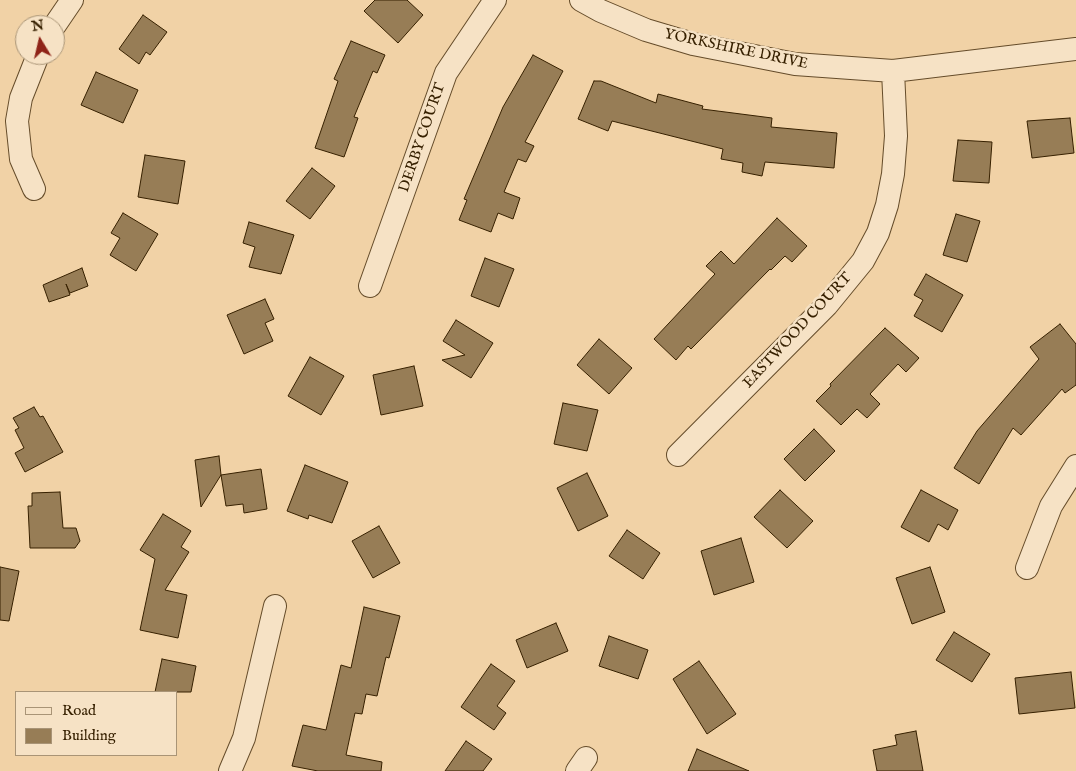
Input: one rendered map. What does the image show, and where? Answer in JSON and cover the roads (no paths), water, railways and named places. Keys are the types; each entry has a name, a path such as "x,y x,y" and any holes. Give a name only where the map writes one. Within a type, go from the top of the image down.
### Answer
{"street":[{"path":"62,15 72,0"},
{"name":"DERBY COURT","path":"370,286 446,73 495,0"},
{"name":"YORKSHIRE DRIVE","path":"581,0 601,11 646,30 693,44 795,64 893,71 1076,49"},
{"path":"34,65 21,98 17,121 21,159 34,189"},
{"name":"EASTWOOD COURT","path":"678,455 827,305 863,261 878,233 887,205 893,174 896,136 893,71"},
{"path":"1027,568 1051,506 1076,466"},
{"path":"230,771 244,738 275,606"}]}
